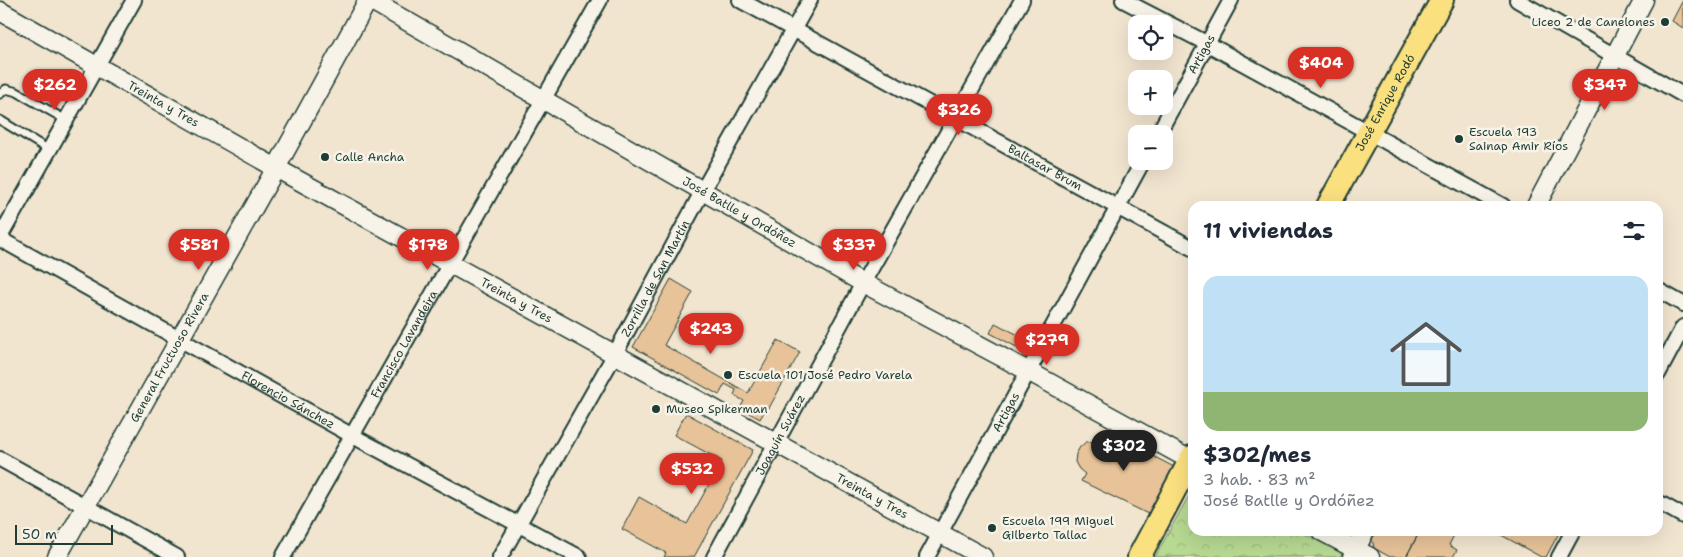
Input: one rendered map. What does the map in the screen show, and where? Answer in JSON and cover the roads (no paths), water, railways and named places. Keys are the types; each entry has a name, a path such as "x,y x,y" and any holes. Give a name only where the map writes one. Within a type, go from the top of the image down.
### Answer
{"highway":[{"name":"José Enrique Rodó","path":"1331,201 1442,0"},
{"path":"1139,557 1188,467"}],"street":[{"path":"0,238 134,0"},
{"name":"José Batlle y Ordóñez","path":"369,0 863,283 1188,458"},
{"name":"General Fructuoso Rivera","path":"57,557 369,0"},
{"name":"Francisco Lavandeira","path":"282,557 600,0"},
{"name":"Baltasar Brum","path":"740,0 1188,246"},
{"name":"Zorrilla de San Martín","path":"500,557 615,354 703,190 810,0"},
{"name":"Joaquín Suárez","path":"714,557 863,283 1022,0"},
{"path":"1123,0 1208,44 1494,201"},
{"name":"Artigas","path":"1163,125 1231,0"},
{"path":"1517,0 1683,95"},
{"path":"1539,201 1644,0"},
{"name":"Treinta y Tres","path":"0,11 276,168 983,557"},
{"name":"Artigas","path":"927,557 1138,170"},
{"name":"Florencio Sánchez","path":"0,238 351,435 579,557"},
{"path":"1663,293 1683,304"},
{"path":"1663,364 1683,326"},
{"path":"0,459 177,557"},
{"path":"1663,505 1683,516"},
{"path":"1329,536 1359,555 1364,536"},
{"path":"1560,557 1570,536"}],"lane":[{"path":"0,94 6,89 17,92 66,120"},
{"path":"0,120 49,150"}],"place":[{"name":"Liceo 2 de Canelones","path":"1665,22"},
{"name":"Escuela 193 Sainap Amir Ríos","path":"1459,139"},
{"name":"Calle Ancha","path":"325,157"},
{"name":"Escuela 101 José Pedro Varela","path":"728,375"},
{"name":"Museo Spikerman","path":"656,409"},
{"name":"Escuela 199 Miguel Gilberto Tallac","path":"992,528"}]}
